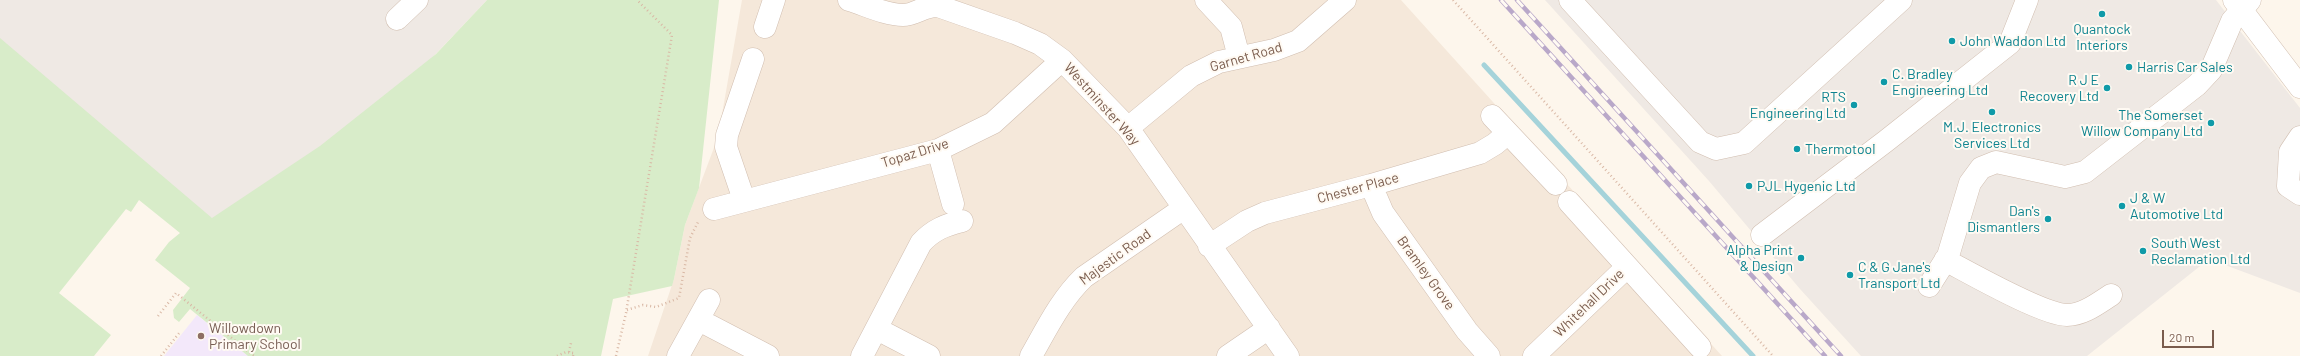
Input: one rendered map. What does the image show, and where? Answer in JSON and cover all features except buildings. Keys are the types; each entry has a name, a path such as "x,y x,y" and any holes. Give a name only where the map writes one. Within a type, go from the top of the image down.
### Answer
{"street":[{"path":"398,19 417,0"},
{"name":"Westminster Way","path":"849,0 889,13 904,15 930,3 1015,33 1040,44 1062,60 1128,128 1288,356"},
{"path":"1206,0 1231,27 1239,57"},
{"name":"Garnet Road","path":"1128,128 1191,76 1219,62 1274,50 1298,41 1345,0"},
{"path":"1570,0 1700,142 1716,149 1744,143 1901,0"},
{"path":"1762,235 1886,141 2010,43 2027,0"},
{"path":"1929,286 1945,260 1970,183 1981,168 1996,162 2065,177 2085,172 2197,85 2211,70 2232,21 2242,3 2300,87"},
{"path":"744,200 726,147 730,125 753,59"},
{"name":"Topaz Drive","path":"714,209 938,150 993,123 1062,60"},
{"path":"1492,116 1556,184"},
{"name":"Chester Place","path":"1210,246 1247,221 1265,213 1371,185 1480,153 1495,144 1508,133"},
{"path":"2300,137 2290,152 2288,186 2300,194"},
{"path":"862,356 921,242 931,232 946,225 958,212 938,150"},
{"name":"Bramley Grove","path":"1371,185 1382,213 1467,331 1489,356"},
{"name":"Whitehall Drive","path":"1569,202 1700,347"},
{"name":"Majestic Road","path":"1031,356 1057,309 1071,289 1084,277 1184,208"},
{"path":"1945,260 2039,307 2066,315 2085,312 2111,295"},
{"name":"Whitehall Drive","path":"1534,356 1627,267"},
{"path":"681,350 709,300"},
{"path":"699,320 768,356"},
{"path":"1228,356 1269,328"},
{"path":"877,329 930,356"}],"path":[{"path":"616,356 627,310 672,35 637,0"},
{"path":"1453,0 1773,356"},
{"path":"627,310 643,305 656,306 678,298 690,238 700,217 714,209"},
{"path":"158,316 176,293 254,356"},
{"path":"161,356 180,332"},
{"path":"569,352 571,343"},
{"path":"557,356 569,352 574,353 573,356"}],"shaded area":[{"path":"0,0 487,0 242,258 0,51"},
{"path":"742,0 1401,0 1722,356 648,356 674,279 685,225 718,137"},
{"path":"1545,0 2216,0 2300,108 2300,293 2209,259 2087,356 1861,356 1800,289 1709,181"},
{"name":"Willowdown Primary School","path":"197,315 248,356 164,356"}],"green space":[{"path":"487,0 719,0 699,188 685,225 672,286 613,299 601,356 248,356 190,309 179,322 174,318 173,310 190,288 155,260 169,242 180,233 139,200 131,212 126,209 59,293 111,335 94,356 0,356 0,38 212,218 320,146 436,54"}],"waterway":[{"path":"1484,65 1753,356"}],"railway":[{"path":"1501,0 1825,356"},
{"path":"1517,0 1841,356"}],"place":[{"name":"Quantock Interiors","path":"2102,14"},
{"name":"John Waddon Ltd","path":"1952,41"},
{"name":"Harris Car Sales","path":"2129,67"},
{"name":"C. Bradley Engineering Ltd","path":"1884,82"},
{"name":"R J E Recovery Ltd","path":"2107,88"},
{"name":"RTS Engineering Ltd","path":"1854,105"},
{"name":"M.J. Electronics Services Ltd","path":"1992,112"},
{"name":"The Somerset Willow Company Ltd","path":"2211,123"},
{"name":"Thermotool","path":"1797,149"},
{"name":"PJL Hygenic Ltd","path":"1749,186"},
{"name":"J & W Automotive Ltd","path":"2122,206"},
{"name":"Dan's Dismantlers","path":"2048,219"},
{"name":"South West Reclamation Ltd","path":"2143,251"},
{"name":"Alpha Print & Design","path":"1801,258"},
{"name":"C & G Jane's Transport Ltd","path":"1850,275"},
{"name":"Willowdown Primary School","path":"201,336"}]}
